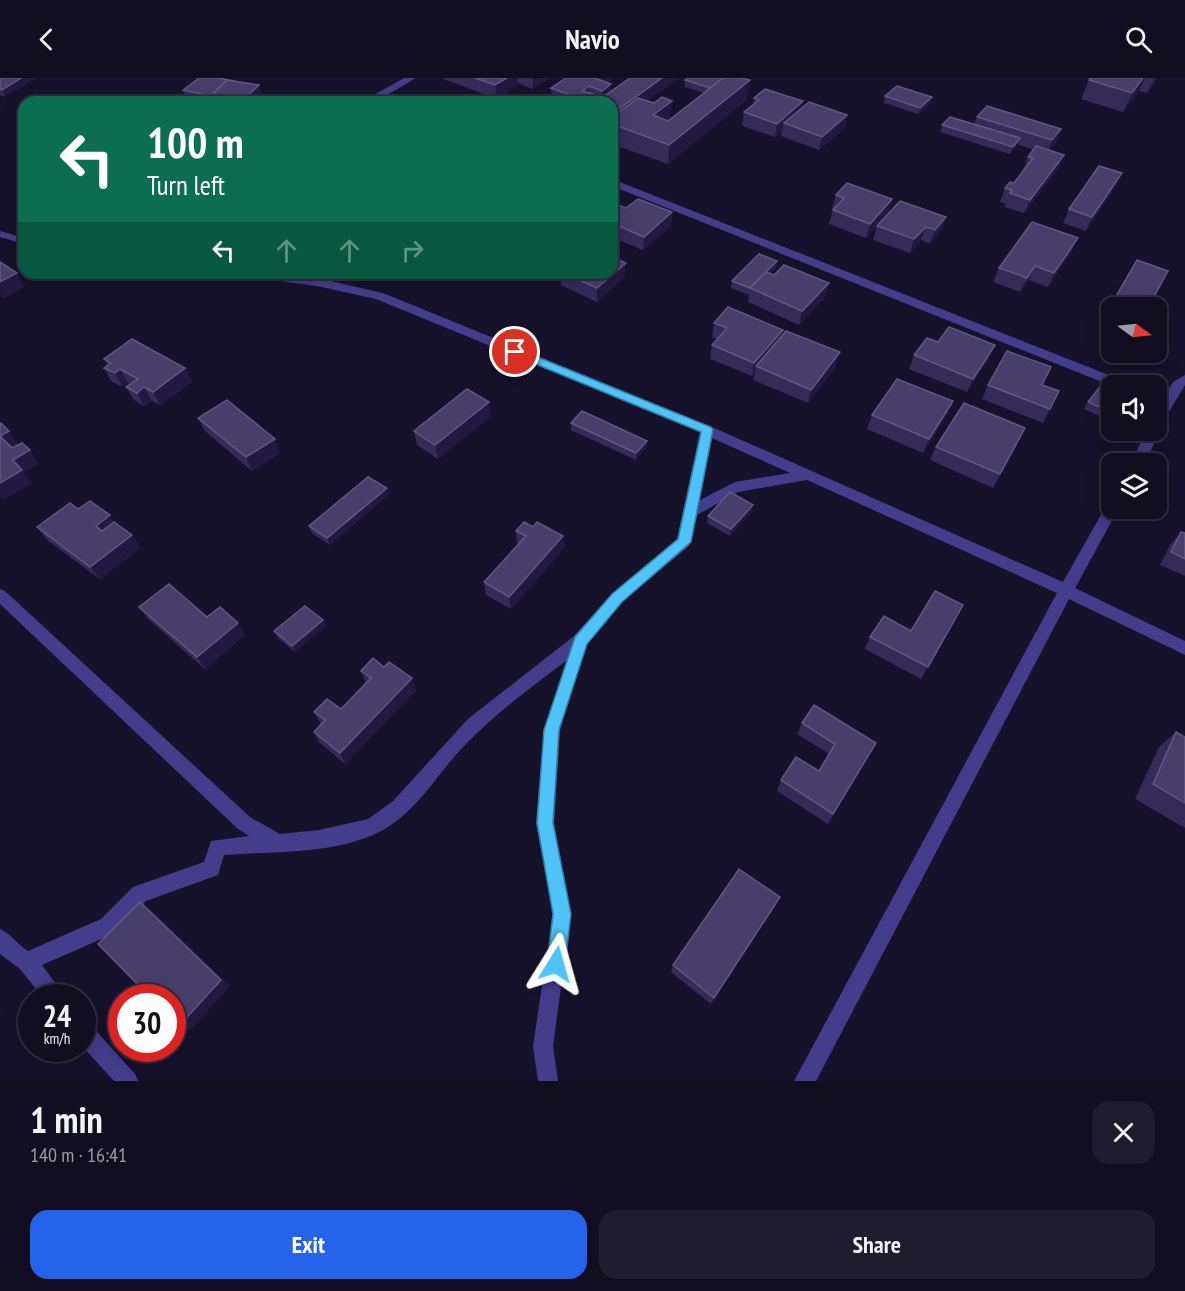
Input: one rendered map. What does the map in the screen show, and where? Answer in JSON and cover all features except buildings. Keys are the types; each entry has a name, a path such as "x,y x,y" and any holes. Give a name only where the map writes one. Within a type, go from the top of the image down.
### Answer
{"street":[{"path":"385,96 411,78"},
{"path":"618,184 1101,376"},
{"path":"0,234 18,240"},
{"path":"317,279 378,296 707,430 1065,590 1185,648"},
{"path":"1167,394 1185,379"},
{"path":"217,847 337,837 373,825 398,810 458,739 479,719 580,641 617,598 684,542 707,430"},
{"path":"692,511 735,487 808,475"},
{"path":"804,1081 870,965 1065,590 1106,519"},
{"path":"0,595 244,823 275,841"},
{"path":"548,1081 543,1046 562,914 545,823 547,782 552,730 580,641"},
{"path":"27,962 108,926 140,894 211,869 217,847 244,823"},
{"path":"0,939 10,951 27,962 45,984"},
{"path":"96,1046 128,1081"}],"route":[{"path":"515,352 707,430 684,542 617,598 580,641 552,730 545,823 562,914 556,964"}]}
